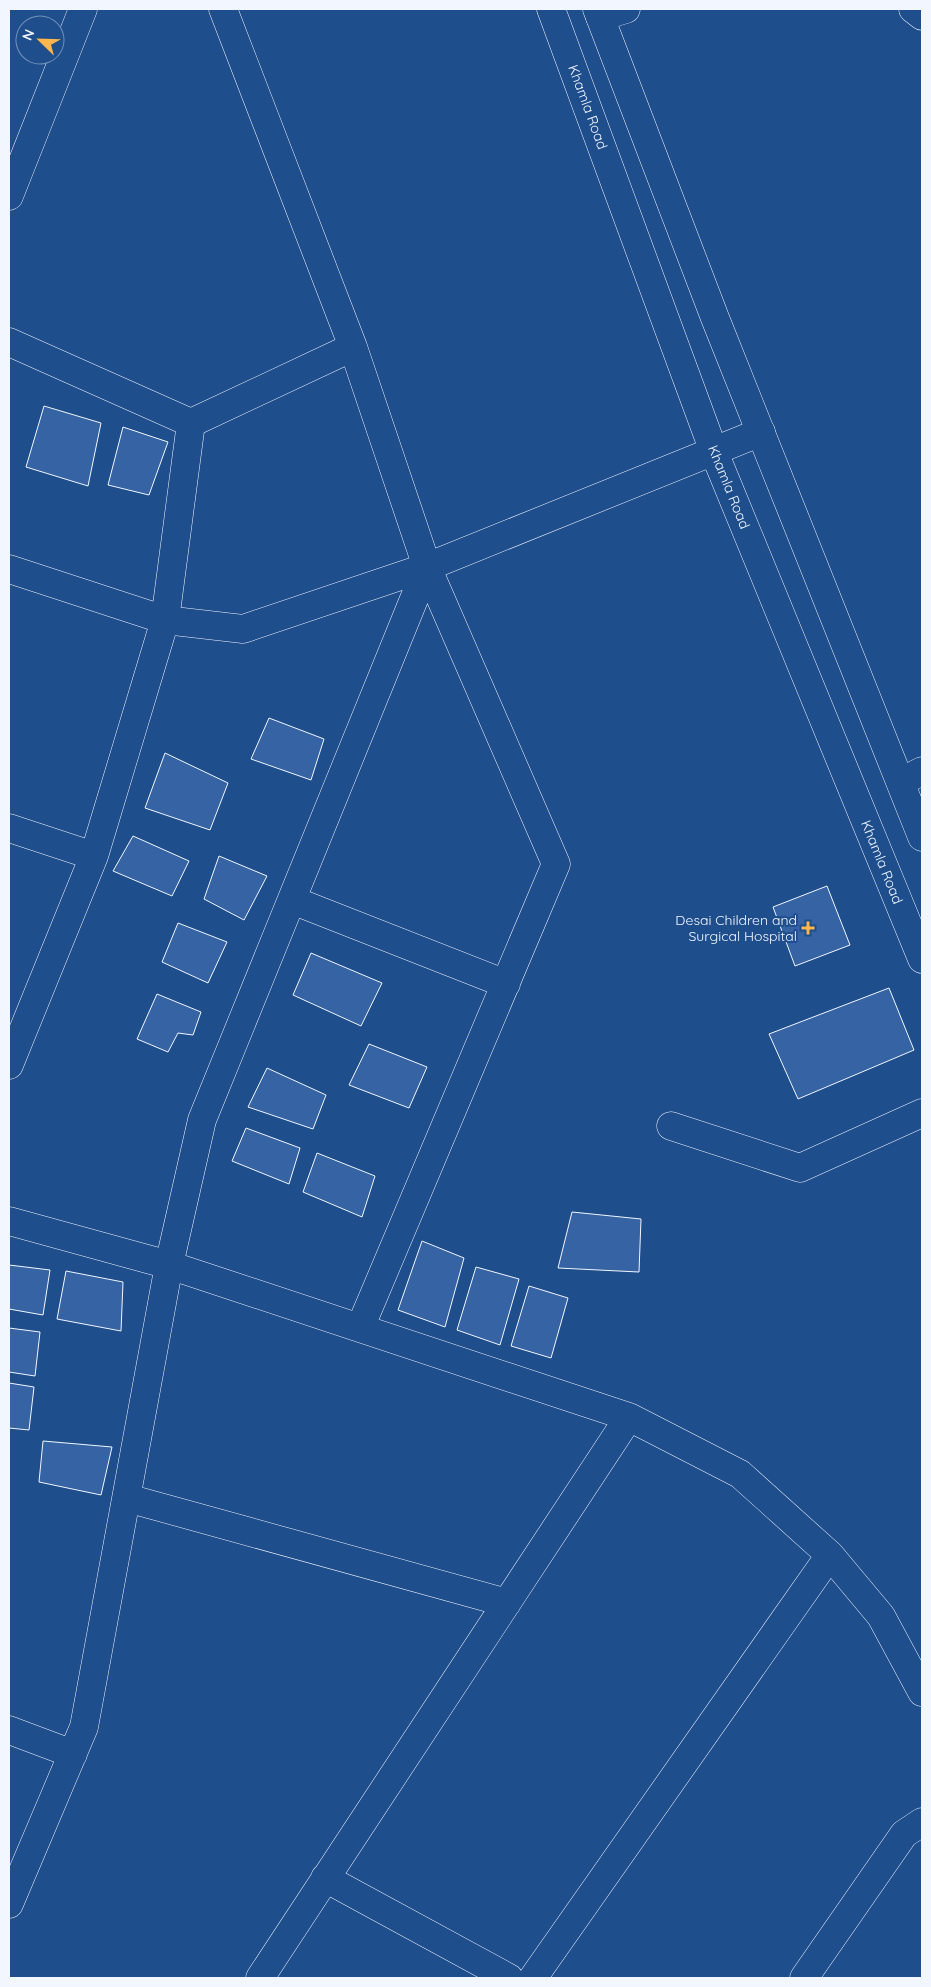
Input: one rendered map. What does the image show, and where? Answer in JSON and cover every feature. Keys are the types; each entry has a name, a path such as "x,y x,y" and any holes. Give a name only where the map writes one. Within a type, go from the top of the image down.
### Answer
{"street":[{"path":"9,196 83,9"},
{"path":"223,9 353,347 428,567 556,864 360,1328"},
{"name":"Khamla Road","path":"551,9 714,452 922,959"},
{"path":"626,9 599,13 761,432 911,777 922,837"},
{"path":"913,9 922,16"},
{"path":"9,342 191,423 353,347"},
{"path":"9,1065 94,856 165,620 191,423"},
{"path":"9,569 165,620 243,629 428,567 761,432"},
{"path":"9,1904 84,1727 169,1266 202,1120 428,567"},
{"path":"9,828 94,856"},
{"path":"292,900 506,984"},
{"path":"671,1126 800,1168 922,1112"},
{"path":"9,1221 169,1266 629,1417 740,1474 830,1556 881,1616 922,1692"},
{"path":"260,1978 629,1417"},
{"path":"126,1498 507,1603"},
{"path":"533,1978 830,1556"},
{"path":"9,1730 72,1754"},
{"path":"804,1978 904,1834 922,1822"},
{"path":"326,1878 509,1978"}],"building":[{"path":"44,406 101,423 88,486 26,467"},
{"path":"123,427 168,442 149,495 108,485"},
{"path":"269,718 324,739 311,780 251,759"},
{"path":"165,753 228,783 210,830 145,808"},
{"path":"133,836 189,861 172,896 113,871"},
{"path":"219,856 267,876 244,920 204,899"},
{"path":"827,886 850,945 795,966 773,907"},
{"path":"178,923 227,942 208,983 162,962"},
{"path":"311,953 382,983 361,1026 293,995"},
{"path":"889,988 914,1050 798,1099 769,1034"},
{"path":"157,994 201,1012 193,1035 178,1033 168,1052 137,1039"},
{"path":"369,1044 427,1067 409,1108 349,1085"},
{"path":"267,1068 326,1095 313,1129 248,1107"},
{"path":"246,1128 300,1148 289,1184 232,1161"},
{"path":"317,1153 375,1176 362,1217 303,1192"},
{"path":"572,1212 641,1219 639,1272 558,1268"},
{"path":"422,1241 464,1258 445,1327 398,1310"},
{"path":"9,1265 50,1270 43,1315 9,1309"},
{"path":"476,1267 519,1279 500,1345 457,1330"},
{"path":"66,1271 123,1282 121,1331 57,1319"},
{"path":"529,1286 568,1298 551,1358 511,1346"},
{"path":"9,1328 40,1332 35,1376 9,1372"},
{"path":"9,1383 34,1387 29,1430 9,1428"},
{"path":"43,1441 112,1447 101,1495 39,1482"}],"place":[{"name":"Desai Children and Surgical Hospital","path":"808,928"}]}
